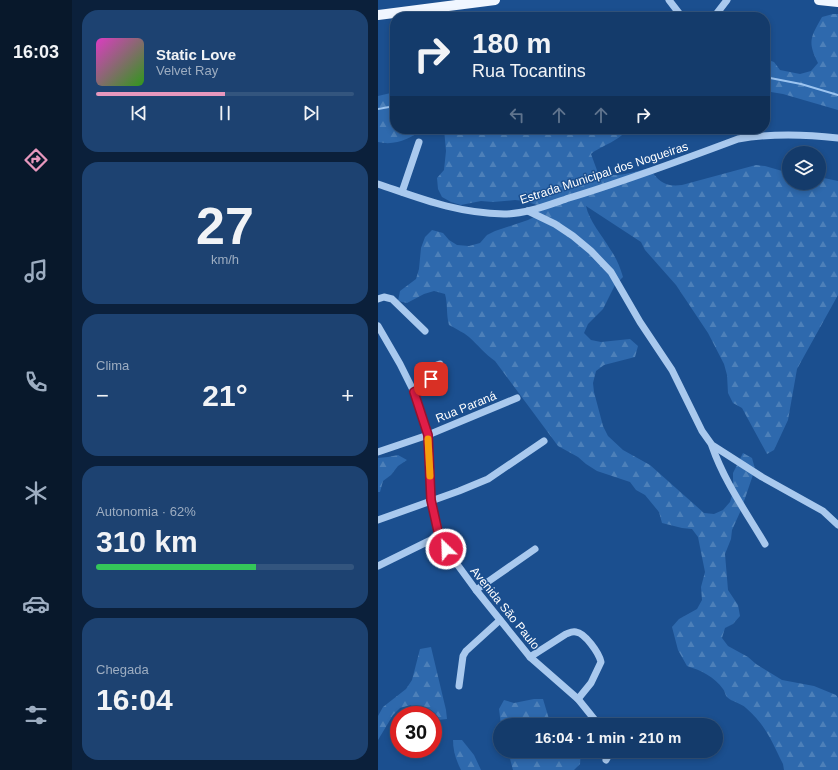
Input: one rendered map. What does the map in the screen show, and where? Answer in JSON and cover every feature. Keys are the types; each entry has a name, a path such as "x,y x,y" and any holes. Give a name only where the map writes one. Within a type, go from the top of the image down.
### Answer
{"main road":[{"path":"401,12 494,0"},
{"path":"819,0 836,3"},
{"path":"378,15 390,13"}],"street":[{"path":"669,0 678,12"},
{"path":"718,12 727,0"},
{"name":"Estrada Municipal dos Nogueiras","path":"378,184 428,202 455,209 481,213 506,214 528,211 581,195 738,139 787,134 838,138"},
{"path":"402,192 419,142"},
{"path":"528,211 555,224 573,236 591,251 611,272 640,322 672,370 702,431 712,446 718,463 765,544"},
{"path":"378,299 384,297 392,299 426,331"},
{"name":"Avenida São Paulo","path":"378,326 397,358 414,392 428,435 431,500 439,536 452,559 530,657 578,699 593,718"},
{"path":"414,392 430,384 431,379 428,369 431,366 440,364"},
{"name":"Rua Paraná","path":"378,452 428,435 517,398"},
{"path":"378,520 488,479 544,441"},
{"path":"712,446 762,477 823,511 838,525"},
{"path":"378,566 439,536"},
{"path":"476,590 535,548"},
{"path":"459,686 463,656 466,651 500,620"},
{"path":"530,657 566,634 575,632 583,637 592,645 601,662 590,683 578,699"}],"green space":[{"path":"838,14 838,110 783,94 770,92 770,61 774,62 780,70 800,74 811,71 818,63 812,49 812,39 822,17"},
{"path":"390,93 390,134 416,134 402,141 390,143 378,142 378,96"},
{"path":"444,134 623,134 591,154 598,173 617,175 649,168 659,180 671,185 682,185 756,165 782,171 782,190 826,190 826,178 838,181 838,295 797,369 788,420 774,450 767,454 742,408 733,403 728,393 727,375 724,364 708,333 676,285 645,250 641,242 586,206 593,223 616,259 623,277 615,285 603,309 588,324 584,333 591,340 601,342 630,339 638,346 635,357 604,365 596,371 593,383 594,392 603,426 608,436 623,450 650,465 704,513 714,514 723,510 730,502 733,492 733,473 743,453 752,458 755,469 741,510 732,530 731,539 725,554 728,590 738,605 740,616 733,624 725,628 722,638 728,646 748,657 756,664 782,680 814,686 836,695 838,698 838,770 784,770 783,764 768,734 753,714 744,706 727,697 724,690 712,678 687,666 678,650 672,627 679,619 697,609 702,600 701,587 705,572 698,537 692,529 662,523 659,512 645,495 636,490 630,482 597,471 578,457 558,446 495,361 469,337 449,325 445,294 434,291 424,294 407,303 398,301 400,291 416,279 419,269 421,248 425,237 432,230 443,233 449,240 457,245 469,246 480,243 487,235 495,231 536,216 537,205 524,201 481,201 461,205 451,202 442,197 438,189 437,178 444,170 446,151"},
{"path":"398,455 407,460 398,466 391,475 383,481 380,492 378,492 378,458"},
{"path":"431,647 447,719 442,720 442,706 390,706 390,720 378,740 378,716 383,707 406,689 412,680 420,649"},
{"path":"534,699 543,699 549,718 500,718 499,709 504,700 514,703"},
{"path":"453,740 462,740 474,755 481,770 461,770 455,755"},
{"path":"510,758 580,758 580,764 574,770 513,770"}],"waterway":[{"path":"770,78 801,84 838,95"},
{"path":"378,109 390,106"}],"slow traffic":[{"path":"428,439 430,476"}],"route":[{"path":"431,379 432,381 430,384 414,392 428,435 431,500 439,536 446,549"}]}
